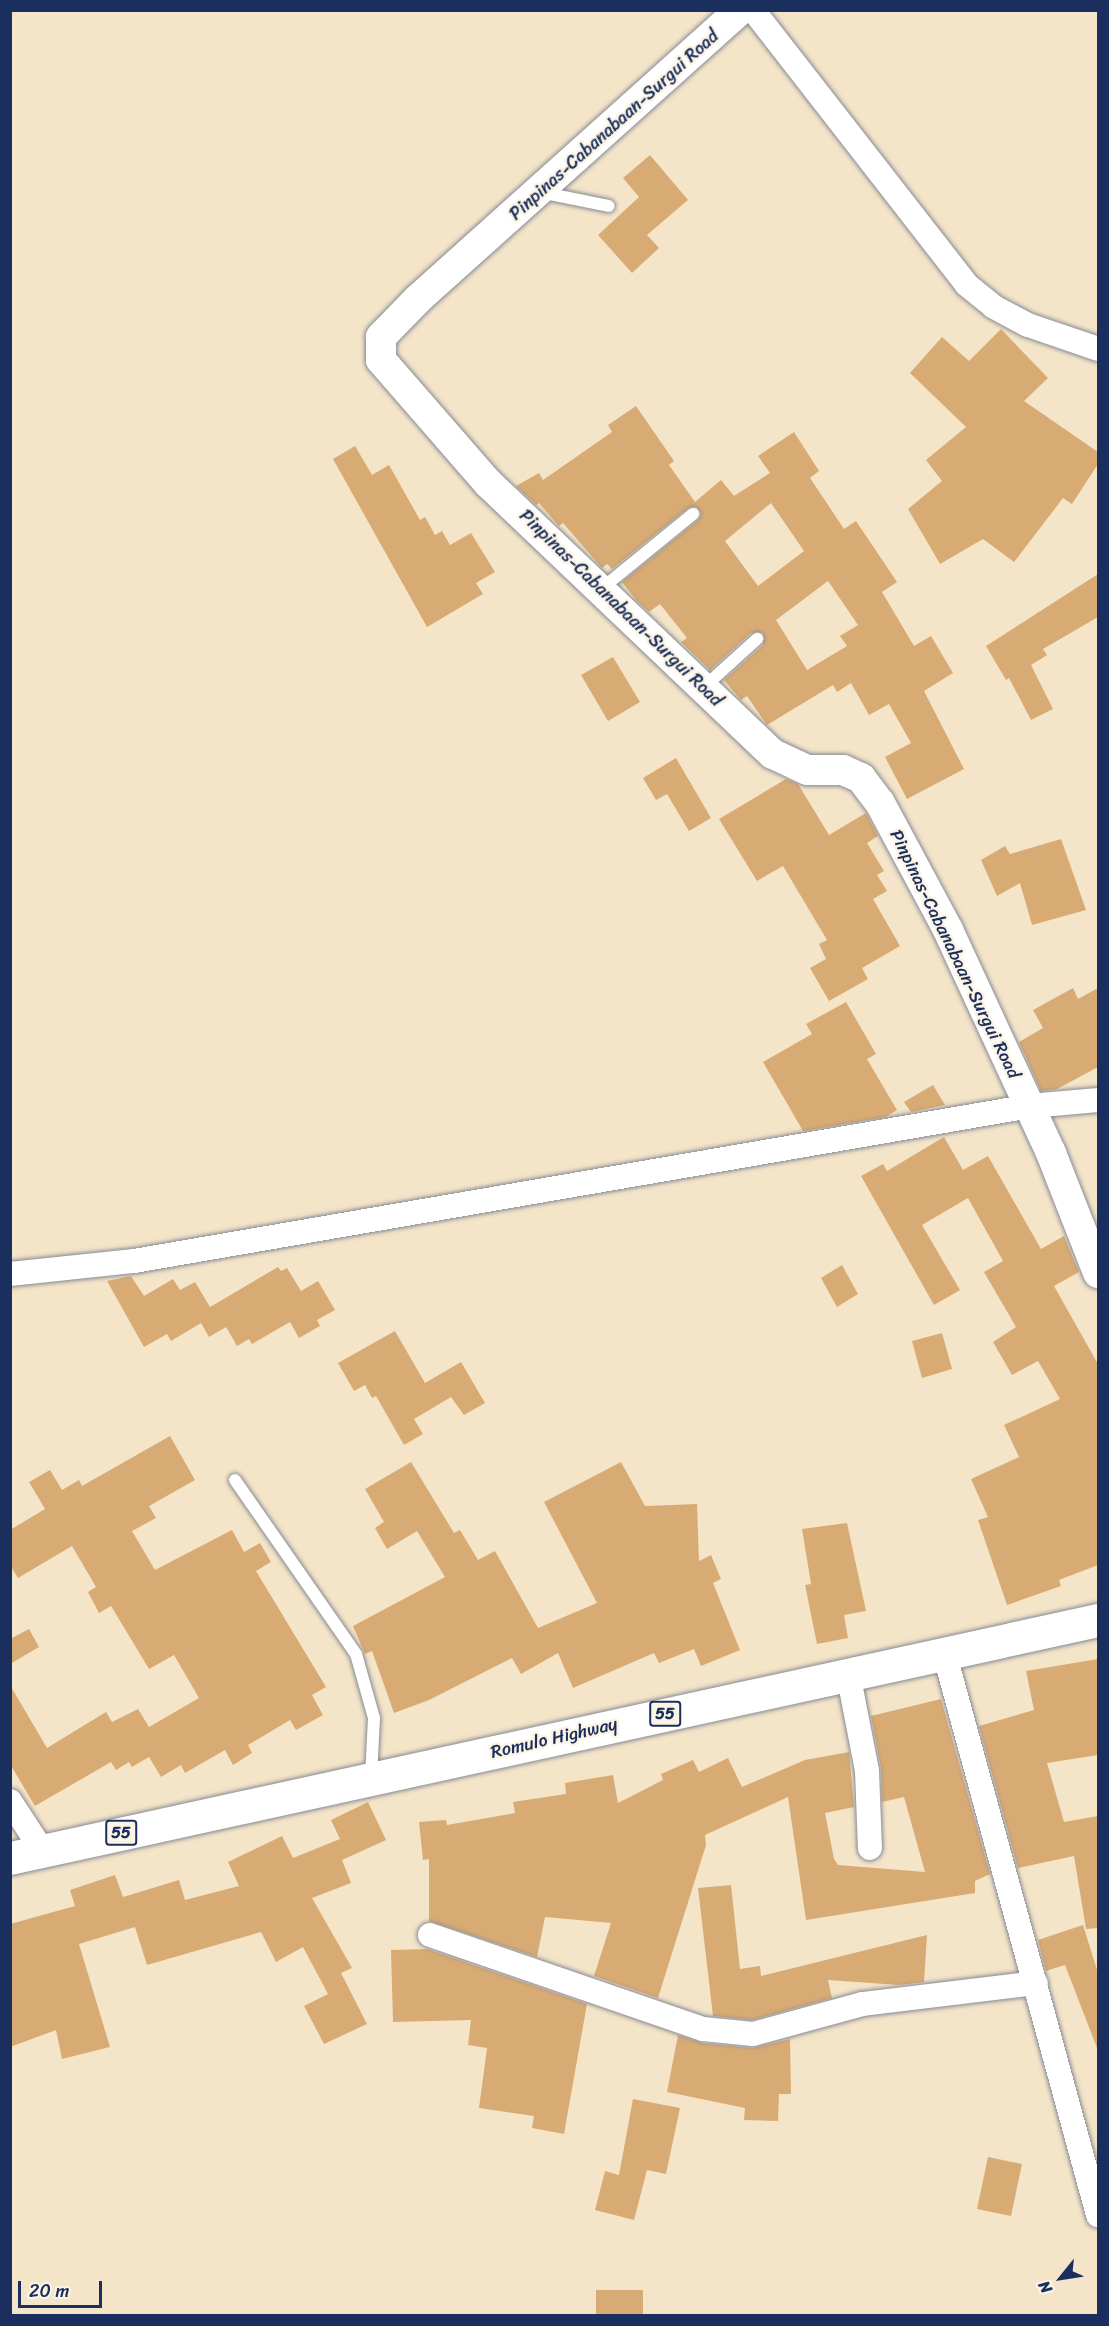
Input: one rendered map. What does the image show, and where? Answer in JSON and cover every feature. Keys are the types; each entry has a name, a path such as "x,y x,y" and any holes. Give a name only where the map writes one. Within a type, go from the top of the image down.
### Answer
{"highway":[{"name":"Romulo Highway","path":"10,1858 1098,1620"}],"street":[{"name":"Pinpinas-Cabanabaan-Surgui Road","path":"740,10 417,300 381,337 379,349 381,360 488,483 773,754 808,770 843,770 861,778 880,803 948,930 1030,1106 1098,1273"},
{"path":"753,10 967,285 994,307 1028,325 1098,349"},
{"path":"10,1274 134,1261 1030,1106 1098,1100"},
{"path":"944,1652 1098,2215"},
{"path":"848,1673 867,1771 870,1848"},
{"path":"10,1801 42,1850"},
{"path":"430,1935 703,2029 753,2034 863,2004 1036,1983"}],"lane":[{"path":"539,192 609,206"},
{"path":"601,589 693,514"},
{"path":"704,687 757,639"},
{"path":"234,1480 356,1654 374,1718 370,1779"}],"building":[{"path":"650,155 688,200 647,235 659,248 632,273 598,235 639,197 623,178"},
{"path":"1001,329 1048,378 1024,401 1098,452 1098,464 1072,504 1063,498 1014,562 983,539 940,564 908,509 942,481 926,460 966,427 910,373 942,337 969,361"},
{"path":"636,406 674,461 669,465 695,502 721,480 734,496 770,473 758,456 794,432 819,471 810,478 844,529 856,521 897,582 882,592 914,646 931,636 953,673 924,691 964,769 907,799 885,757 911,743 889,704 869,715 851,683 837,692 833,685 767,725 747,696 741,700 724,680 763,645 763,633 751,633 710,670 681,642 687,638 660,604 649,612 637,601 622,582 698,520 701,513 696,507 688,508 612,569 607,564 602,568 563,523 559,526 539,503 536,505 516,486 539,473 543,480 612,432 608,425","holes":["771,503 804,551 758,586 725,541","828,581 858,625 840,636 847,646 807,670 776,620"]},
{"path":"355,446 372,475 389,465 420,520 425,517 435,535 442,531 450,545 471,533 495,572 476,583 483,594 427,627 333,459"},
{"path":"1098,574 1098,617 1043,649 1047,655 1031,665 1053,709 1031,720 1009,678 1006,680 986,646"},
{"path":"613,657 640,702 608,721 581,675"},
{"path":"676,758 711,818 689,831 667,794 656,800 643,778"},
{"path":"786,779 798,784 829,835 866,813 878,836 867,843 884,871 877,875 887,891 873,899 900,946 862,968 868,979 829,1001 810,968 826,959 819,944 827,940 783,866 757,881 719,819"},
{"path":"1061,839 1086,910 1032,925 1020,883 997,896 981,860 1005,846 1010,854"},
{"path":"1073,988 1078,999 1098,988 1098,1067 1057,1089 1041,1091 1019,1042 1043,1028 1033,1010"},
{"path":"846,1002 876,1054 867,1059 897,1110 886,1117 803,1131 763,1062 812,1034 806,1024"},
{"path":"933,1085 945,1105 911,1112 904,1102"},
{"path":"944,1137 963,1170 988,1156 1041,1249 1064,1236 1079,1272 1054,1286 1098,1364 1098,1565 1059,1580 1061,1586 1007,1605 978,1520 988,1517 971,1479 1019,1457 1004,1425 1060,1399 1038,1361 1012,1375 993,1342 1016,1327 984,1272 1003,1261 968,1198 922,1225 960,1290 934,1305 861,1176 883,1164 887,1171"},
{"path":"842,1265 858,1294 837,1307 821,1278"},
{"path":"278,1267 281,1271 287,1268 301,1291 318,1281 335,1310 317,1320 320,1326 299,1338 290,1322 252,1344 249,1339 237,1346 226,1327 209,1337 201,1323 171,1341 167,1334 144,1347 107,1281 131,1276 144,1296 173,1279 180,1290 195,1282 210,1307"},
{"path":"395,1331 425,1383 461,1362 485,1403 464,1415 451,1397 414,1419 423,1434 404,1445 376,1396 372,1398 365,1385 354,1391 338,1363"},
{"path":"942,1333 952,1369 922,1378 912,1341"},
{"path":"170,1436 195,1480 149,1506 156,1518 132,1531 155,1570 232,1530 244,1552 260,1543 271,1562 256,1571 326,1687 312,1695 323,1715 296,1730 290,1720 248,1745 252,1753 233,1765 225,1750 185,1773 181,1765 161,1777 149,1757 132,1767 129,1762 116,1770 111,1762 35,1806 10,1764 10,1685 47,1748 106,1712 112,1722 138,1709 149,1727 199,1698 174,1655 149,1669 111,1606 99,1613 88,1592 96,1587 72,1546 18,1578 10,1565 10,1530 45,1509 29,1482 50,1470 62,1490 79,1480 82,1486"},
{"path":"411,1462 454,1533 460,1530 478,1560 495,1551 538,1628 597,1603 544,1502 621,1462 645,1506 697,1504 699,1561 711,1555 721,1579 713,1583 740,1650 701,1666 694,1649 659,1663 654,1653 573,1688 558,1653 521,1674 512,1658 429,1700 394,1713 372,1651 365,1654 353,1626 445,1577 417,1531 387,1549 375,1528 384,1522 365,1489"},
{"path":"847,1523 866,1611 844,1615 848,1638 817,1644 805,1585 811,1584 802,1529"},
{"path":"29,1629 39,1647 10,1664 10,1639"},
{"path":"1098,1659 1098,1755 1047,1763 1064,1822 1098,1816 1098,1928 1086,1929 1074,1856 1018,1868 979,1726 1034,1710 1026,1671"},
{"path":"941,1699 990,1874 975,1881 975,1893 806,1920 788,1797 705,1835 706,1845 658,1998 594,1976 611,1923 545,1917 537,1957 429,1921 429,1859 423,1860 419,1822 446,1820 447,1825 515,1813 513,1802 566,1794 565,1783 613,1775 618,1803 663,1780 661,1774 693,1760 699,1772 728,1758 742,1787 805,1760 849,1752 854,1807 825,1813 834,1859 838,1865 925,1872 904,1797 882,1802 881,1768 871,1716"},
{"path":"368,1802 386,1840 342,1860 351,1883 312,1898 352,1968 341,1973 367,2024 324,2044 304,2006 328,1994 303,1947 276,1962 261,1932 147,1965 135,1927 79,1944 110,2047 62,2059 56,2030 10,2047 10,1924 75,1906 70,1890 115,1875 123,1897 179,1880 185,1900 239,1886 228,1862 282,1836 293,1858 340,1839 331,1820"},
{"path":"731,1885 740,1969 760,1966 761,1976 927,1935 924,1982 899,1985 828,1980 832,1998 752,2020 713,2016 698,1888"},
{"path":"1083,1925 1098,1973 1097,2048 1065,1965 1046,1971 1038,1940"},
{"path":"427,1949 587,2004 564,2134 532,2128 534,2116 479,2108 487,2048 468,2045 471,2020 393,2022 391,1950"},
{"path":"678,2035 702,2043 752,2048 790,2039 791,2094 779,2094 778,2121 744,2120 745,2108 667,2092"},
{"path":"633,2099 680,2108 666,2174 647,2170 634,2220 595,2210 605,2171 619,2175"},
{"path":"988,2157 1022,2164 1011,2216 977,2209"},
{"path":"596,2290 643,2290 643,2316 596,2316"}]}
